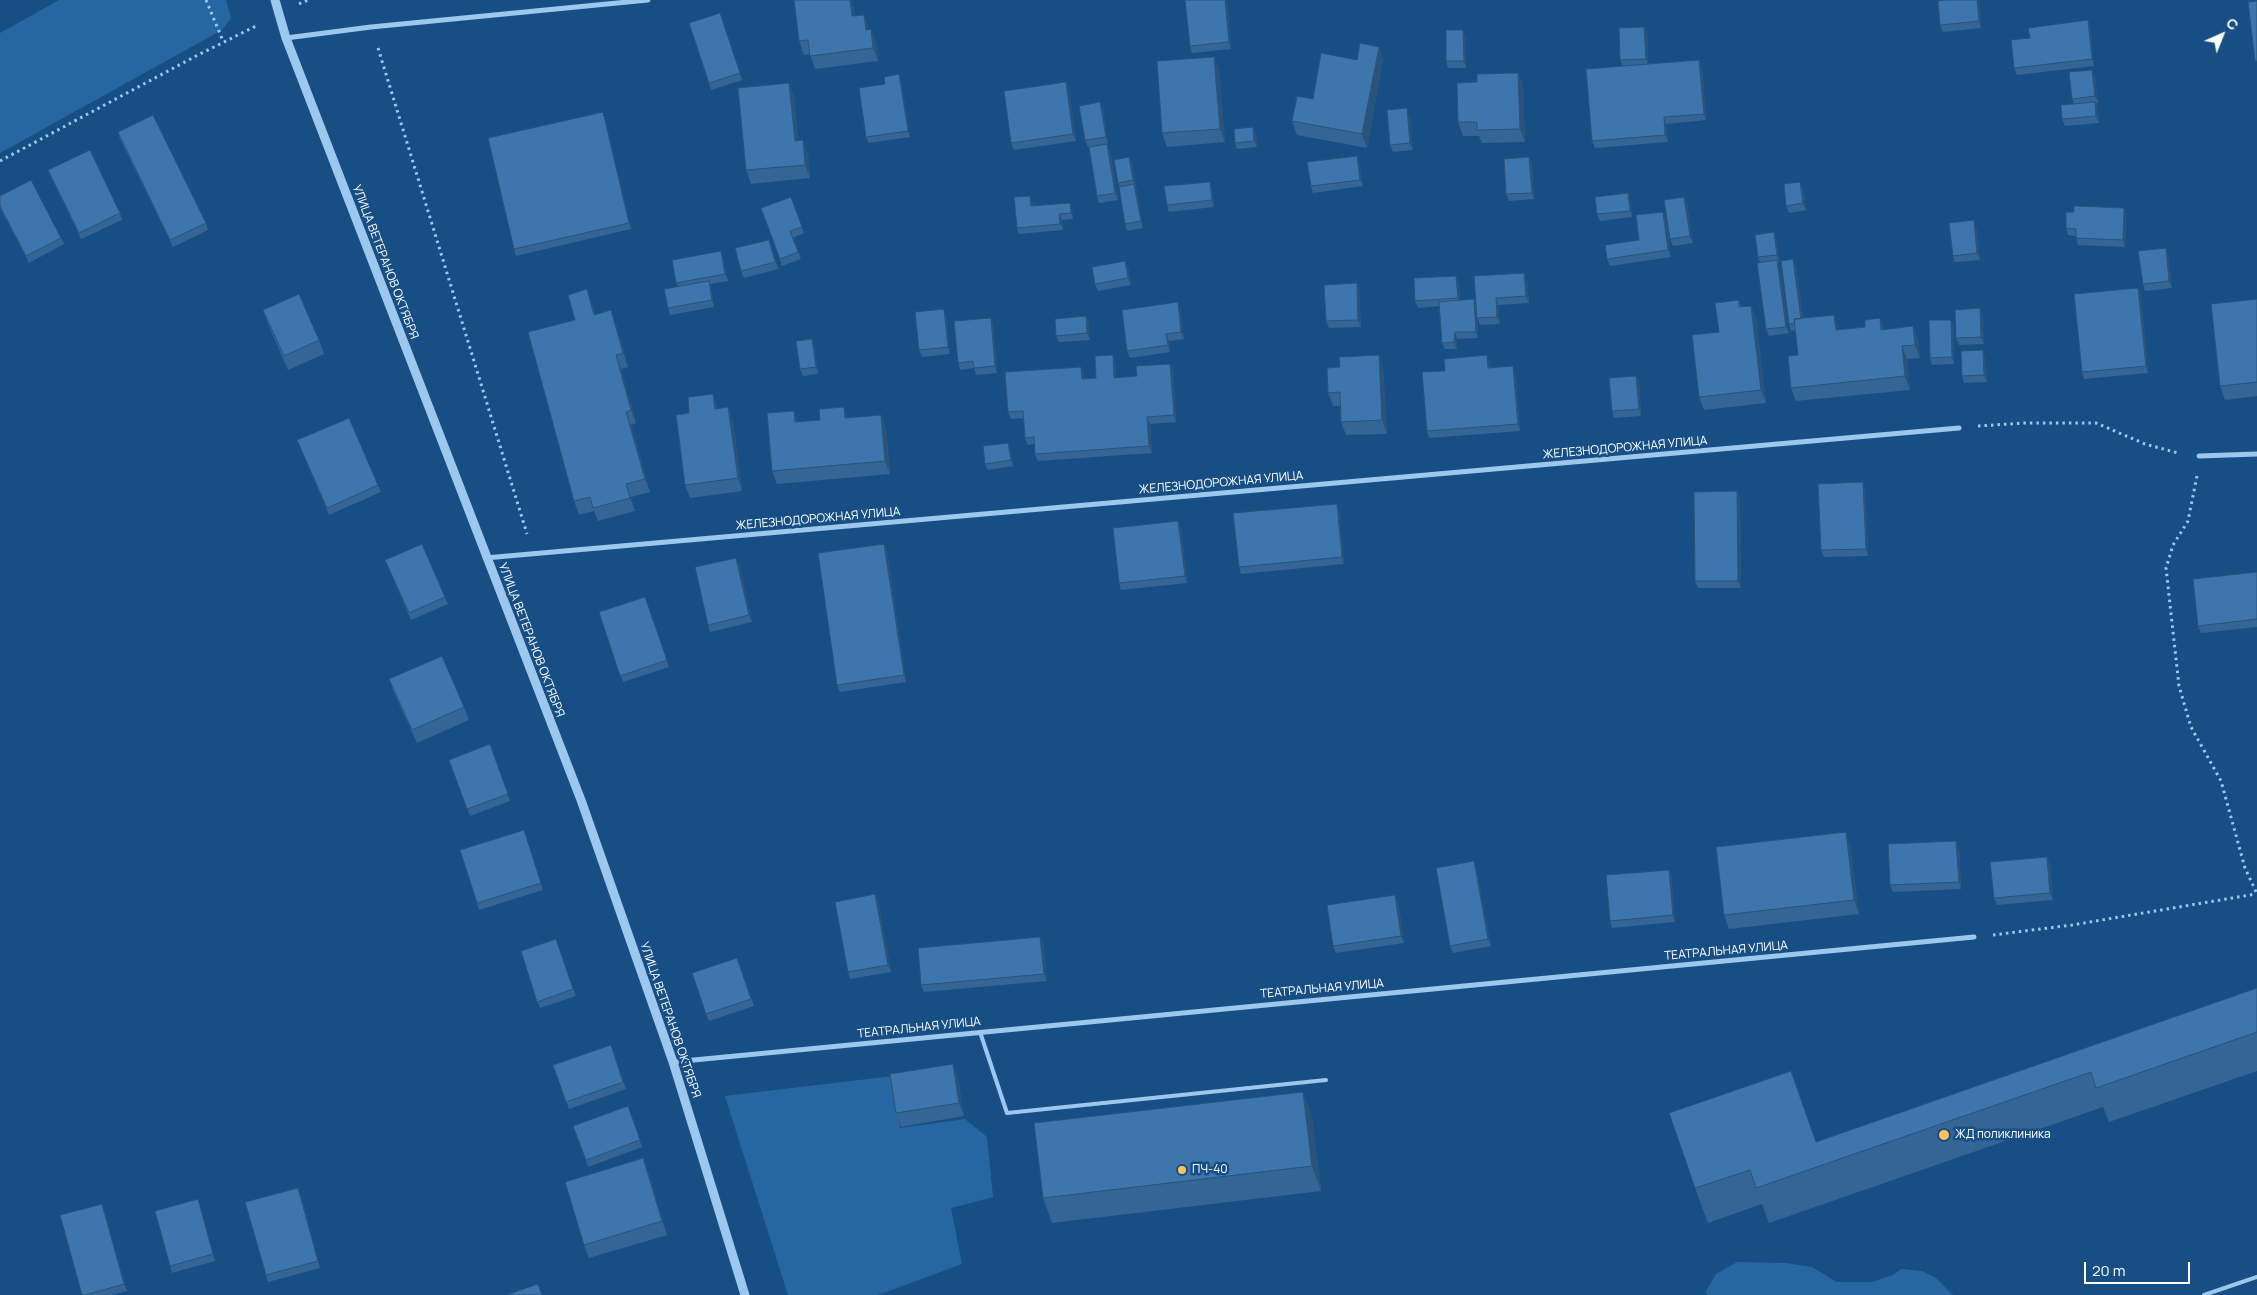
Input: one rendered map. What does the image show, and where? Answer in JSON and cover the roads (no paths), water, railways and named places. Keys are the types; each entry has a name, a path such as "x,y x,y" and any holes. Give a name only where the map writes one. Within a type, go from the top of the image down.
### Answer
{"street":[{"name":"УЛИЦА ВЕТЕРАНОВ ОКТЯБРЯ","path":"275,0 286,38 485,558 580,800 673,1062 745,1295"},
{"path":"286,38 371,27 648,0"},
{"name":"ЖЕЛЕЗНОДОРОЖНАЯ УЛИЦА","path":"485,558 1959,428"},
{"path":"2199,456 2257,454"},
{"name":"ТЕАТРАЛЬНАЯ УЛИЦА","path":"673,1062 1974,937"}],"lane":[{"path":"980,1032 1007,1113 1326,1080"},
{"path":"2204,1295 2257,1277"}],"place":[{"name":"ЖД поликлиника","path":"1944,1135"},
{"name":"ПЧ-40","path":"1182,1170"}]}
